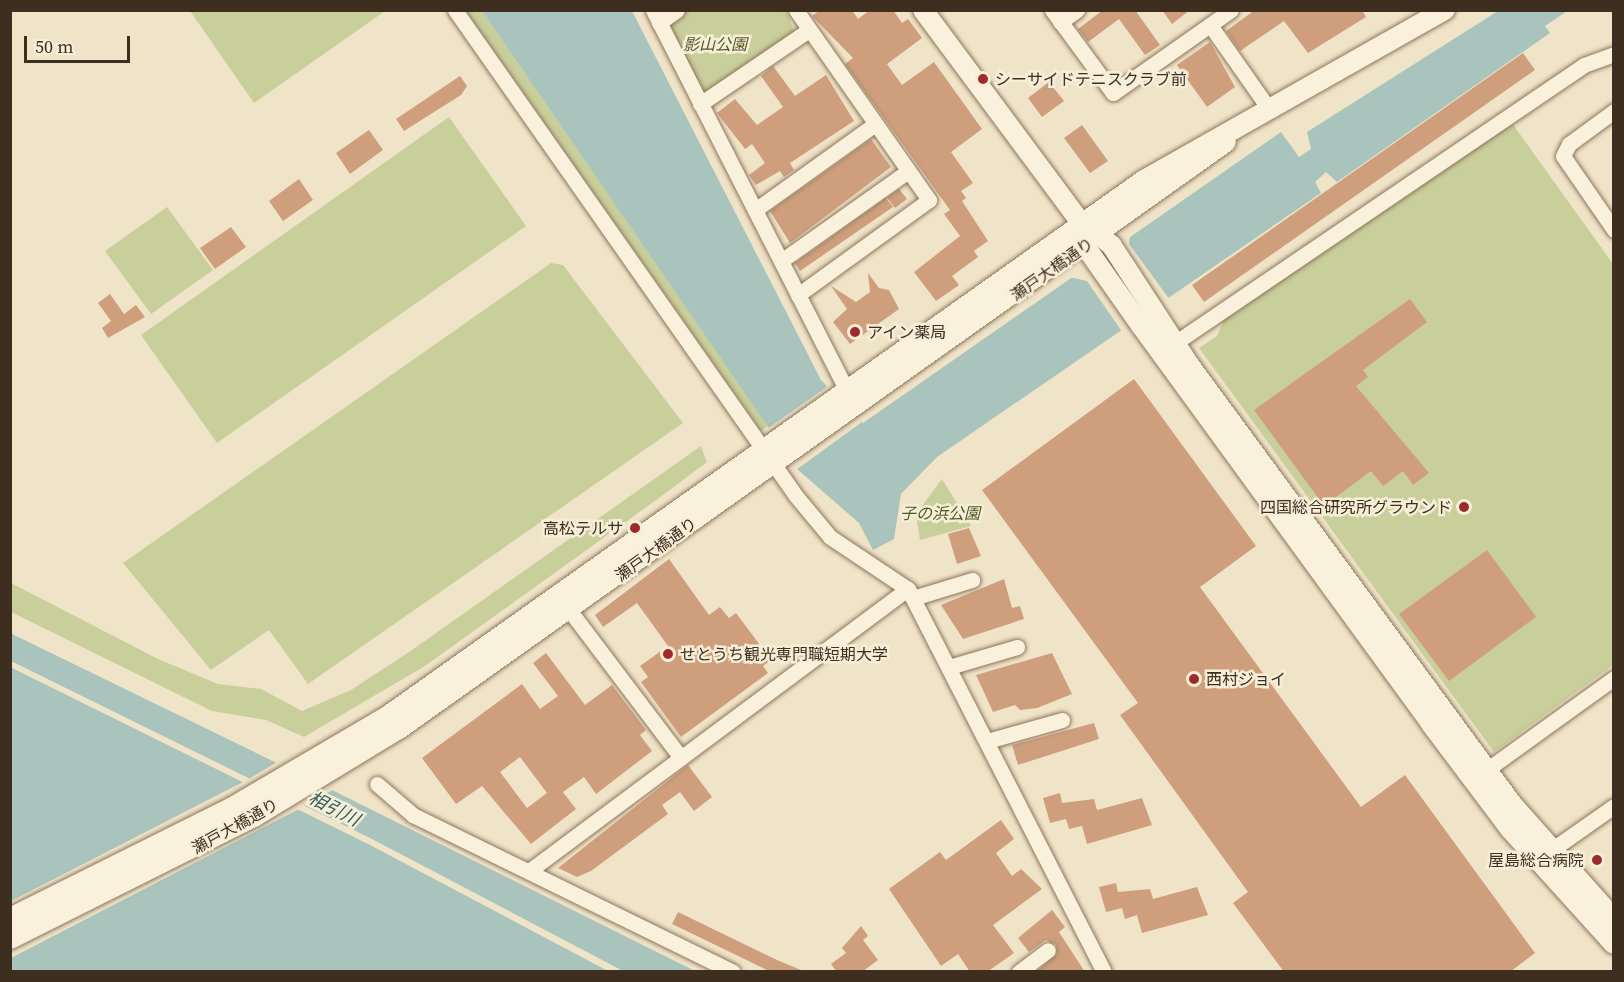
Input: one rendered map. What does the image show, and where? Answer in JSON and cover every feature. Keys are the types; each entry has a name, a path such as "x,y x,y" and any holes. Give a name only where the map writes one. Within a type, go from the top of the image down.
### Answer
{"street":[{"path":"454,10 775,452 830,537 911,593 1104,972"},
{"path":"677,10 656,17 781,261 848,401"},
{"path":"796,10 929,200 798,296"},
{"path":"923,10 1082,224 1090,253 1142,327 1169,347 1480,775 1614,944"},
{"path":"1077,10 1056,16 1113,93 1231,10"},
{"name":"瀬戸大橋通り","path":"10,918 200,824 330,751 439,683 848,401 1082,224 1182,155 1445,10"},
{"path":"1210,25 1269,109"},
{"path":"700,104 809,30"},
{"path":"1169,347 1584,65 1614,54"},
{"name":"瀬戸大橋通り","path":"848,401 1090,253 1269,109"},
{"path":"1614,111 1569,144 1563,156 1614,230"},
{"path":"755,210 875,124"},
{"path":"781,261 908,171"},
{"path":"1082,224 1108,240 1160,314 1169,347"},
{"name":"瀬戸大橋通り","path":"10,939 187,852 350,761 570,611 775,452"},
{"path":"529,871 681,758 911,593 972,580"},
{"path":"570,611 681,758"},
{"path":"949,667 1017,647"},
{"path":"1480,775 1614,678"},
{"path":"987,741 1062,720"},
{"path":"1480,775 1614,919"},
{"path":"376,784 413,815 733,972"},
{"path":"1550,851 1614,806"},
{"path":"1019,972 1048,950"}],"green space":[{"name":"影山公園","path":"786,10 795,33 708,92 700,91 669,32 668,22 685,11"},
{"path":"190,11 385,11 254,103"},
{"path":"466,11 482,11 768,426 761,431"},
{"path":"449,117 526,226 217,443 141,335"},
{"name":"四国総合研究所グラウンド","path":"1512,123 1613,264 1613,665 1494,752 1199,348 1217,336 1224,319"},
{"path":"167,207 213,270 151,314 105,251"},
{"path":"551,263 563,265 683,423 308,684 269,630 211,670 123,563"},
{"path":"701,446 707,462 659,498 425,666 304,737 266,720 212,711 11,612 11,583 158,659 218,684 261,689 302,711 351,690 412,650"},
{"name":"子の浜公園","path":"942,479 971,526 920,540 916,514"}],"water":[{"path":"482,11 632,11 821,380 863,423 1281,132 1299,157 1311,149 1307,132 1498,11 1567,11 1545,26 1550,33 1337,182 1326,172 1315,182 1321,193 937,457 901,494 894,539 873,550 859,523 797,469"},
{"name":"相引川","path":"10,633 695,971 623,971 372,839 11,661"},
{"path":"10,667 370,845 608,971 11,971"}],"pier":[{"path":"1130,234 1129,244 1170,300 1123,333 1087,281 1069,277"},
{"path":"828,386 862,422 796,470 767,429"},
{"path":"279,761 306,775 273,793 247,780"},
{"path":"309,776 334,789 302,807 277,795"},
{"path":"245,781 272,794 11,928 11,901"},
{"path":"276,795 301,808 11,958 11,930"}],"building":[{"path":"820,10 852,10 858,19 870,10 893,10 902,23 908,19 922,38 887,64 902,85 934,62 982,129 951,152 973,183 961,191 966,198 962,201 988,241 974,251 978,257 952,276 959,285 936,301 914,272 960,236 944,214 950,210 845,64 853,58 812,16"},
{"path":"1103,10 1135,10 1160,45 1145,55 1119,19 1088,42 1078,29"},
{"path":"1162,10 1190,10 1172,24"},
{"path":"1255,10 1362,10 1366,17 1308,53 1284,21 1240,51 1226,31"},
{"path":"1210,42 1235,87 1207,107 1177,65"},
{"path":"1523,53 1535,70 1204,302 1192,285"},
{"path":"773,66 795,96 826,75 854,121 790,163 794,170 784,177 780,171 756,185 749,175 765,163 752,144 745,149 717,113 735,99 757,125 783,107 761,76"},
{"path":"460,76 467,86 461,95 404,131 396,119"},
{"path":"1049,82 1064,101 1042,117 1028,98"},
{"path":"1082,125 1108,161 1090,173 1064,138"},
{"path":"369,130 383,150 350,174 336,153"},
{"path":"871,139 891,167 790,243 770,211"},
{"path":"299,179 313,200 283,221 269,201"},
{"path":"899,189 907,199 895,208 887,198"},
{"path":"886,198 893,207 800,271 795,263"},
{"path":"231,227 246,247 215,269 200,248"},
{"path":"868,273 879,288 889,290 899,309 850,344 833,322 847,309 831,286 856,302 870,292"},
{"path":"110,294 124,314 136,305 145,317 108,338 102,328 111,321 98,303"},
{"path":"1410,299 1427,322 1363,370 1368,377 1356,386 1429,473 1413,485 1403,471 1383,486 1371,471 1324,506 1254,410"},
{"name":"西村ジョイ","path":"1134,379 1256,546 1200,587 1361,807 1405,775 1535,953 1510,972 1284,972 1233,903 1248,892 1120,715 1138,703 982,490"},
{"path":"969,528 981,556 957,564 948,534"},
{"path":"1487,550 1536,617 1449,681 1399,614"},
{"path":"669,559 709,615 720,607 729,618 736,613 771,660 763,666 768,673 681,737 641,682 648,677 640,666 668,646 637,603 603,627 595,615"},
{"path":"1004,579 1012,608 1020,606 1024,619 963,639 941,605"},
{"path":"546,653 585,705 612,685 646,730 640,735 652,751 596,794 584,777 563,792 576,809 531,844 482,786 456,804 422,758 522,684 540,709 558,696 533,663","holes":["520,757 547,793 527,808 500,772"]},
{"path":"1052,653 1072,694 1037,708 1020,710 1015,705 993,712 976,675"},
{"path":"1094,723 1099,739 1018,765 1012,745"},
{"path":"688,765 712,797 694,811 680,792 662,805 668,814 591,871 577,877 558,868"},
{"path":"1060,793 1062,803 1094,799 1097,810 1142,798 1152,825 1087,844 1082,826 1069,829 1066,819 1050,823 1043,798"},
{"path":"1001,820 1014,839 996,853 1012,876 1021,869 1042,889 993,925 1014,953 987,972 970,972 958,954 941,966 889,889 940,852 946,860"},
{"path":"1116,883 1118,892 1150,889 1153,899 1197,887 1208,915 1142,933 1137,915 1125,919 1122,908 1106,912 1099,887"},
{"path":"1052,910 1065,927 1059,932 1085,972 1036,972 1057,954 1056,945 1046,940 1029,952 1018,938"},
{"path":"678,912 806,972 771,972 672,924"},
{"path":"861,926 868,936 863,940 878,960 862,972 837,972 831,964 846,953 842,948"}],"place":[{"name":"シーサイドテニスクラブ前","path":"983,79"},
{"name":"アイン薬局","path":"855,332"},
{"name":"四国総合研究所グラウンド","path":"1464,507"},
{"name":"高松テルサ","path":"635,528"},
{"name":"せとうち観光専門職短期大学","path":"668,654"},
{"name":"西村ジョイ","path":"1194,679"},
{"name":"屋島総合病院","path":"1597,860"}]}
